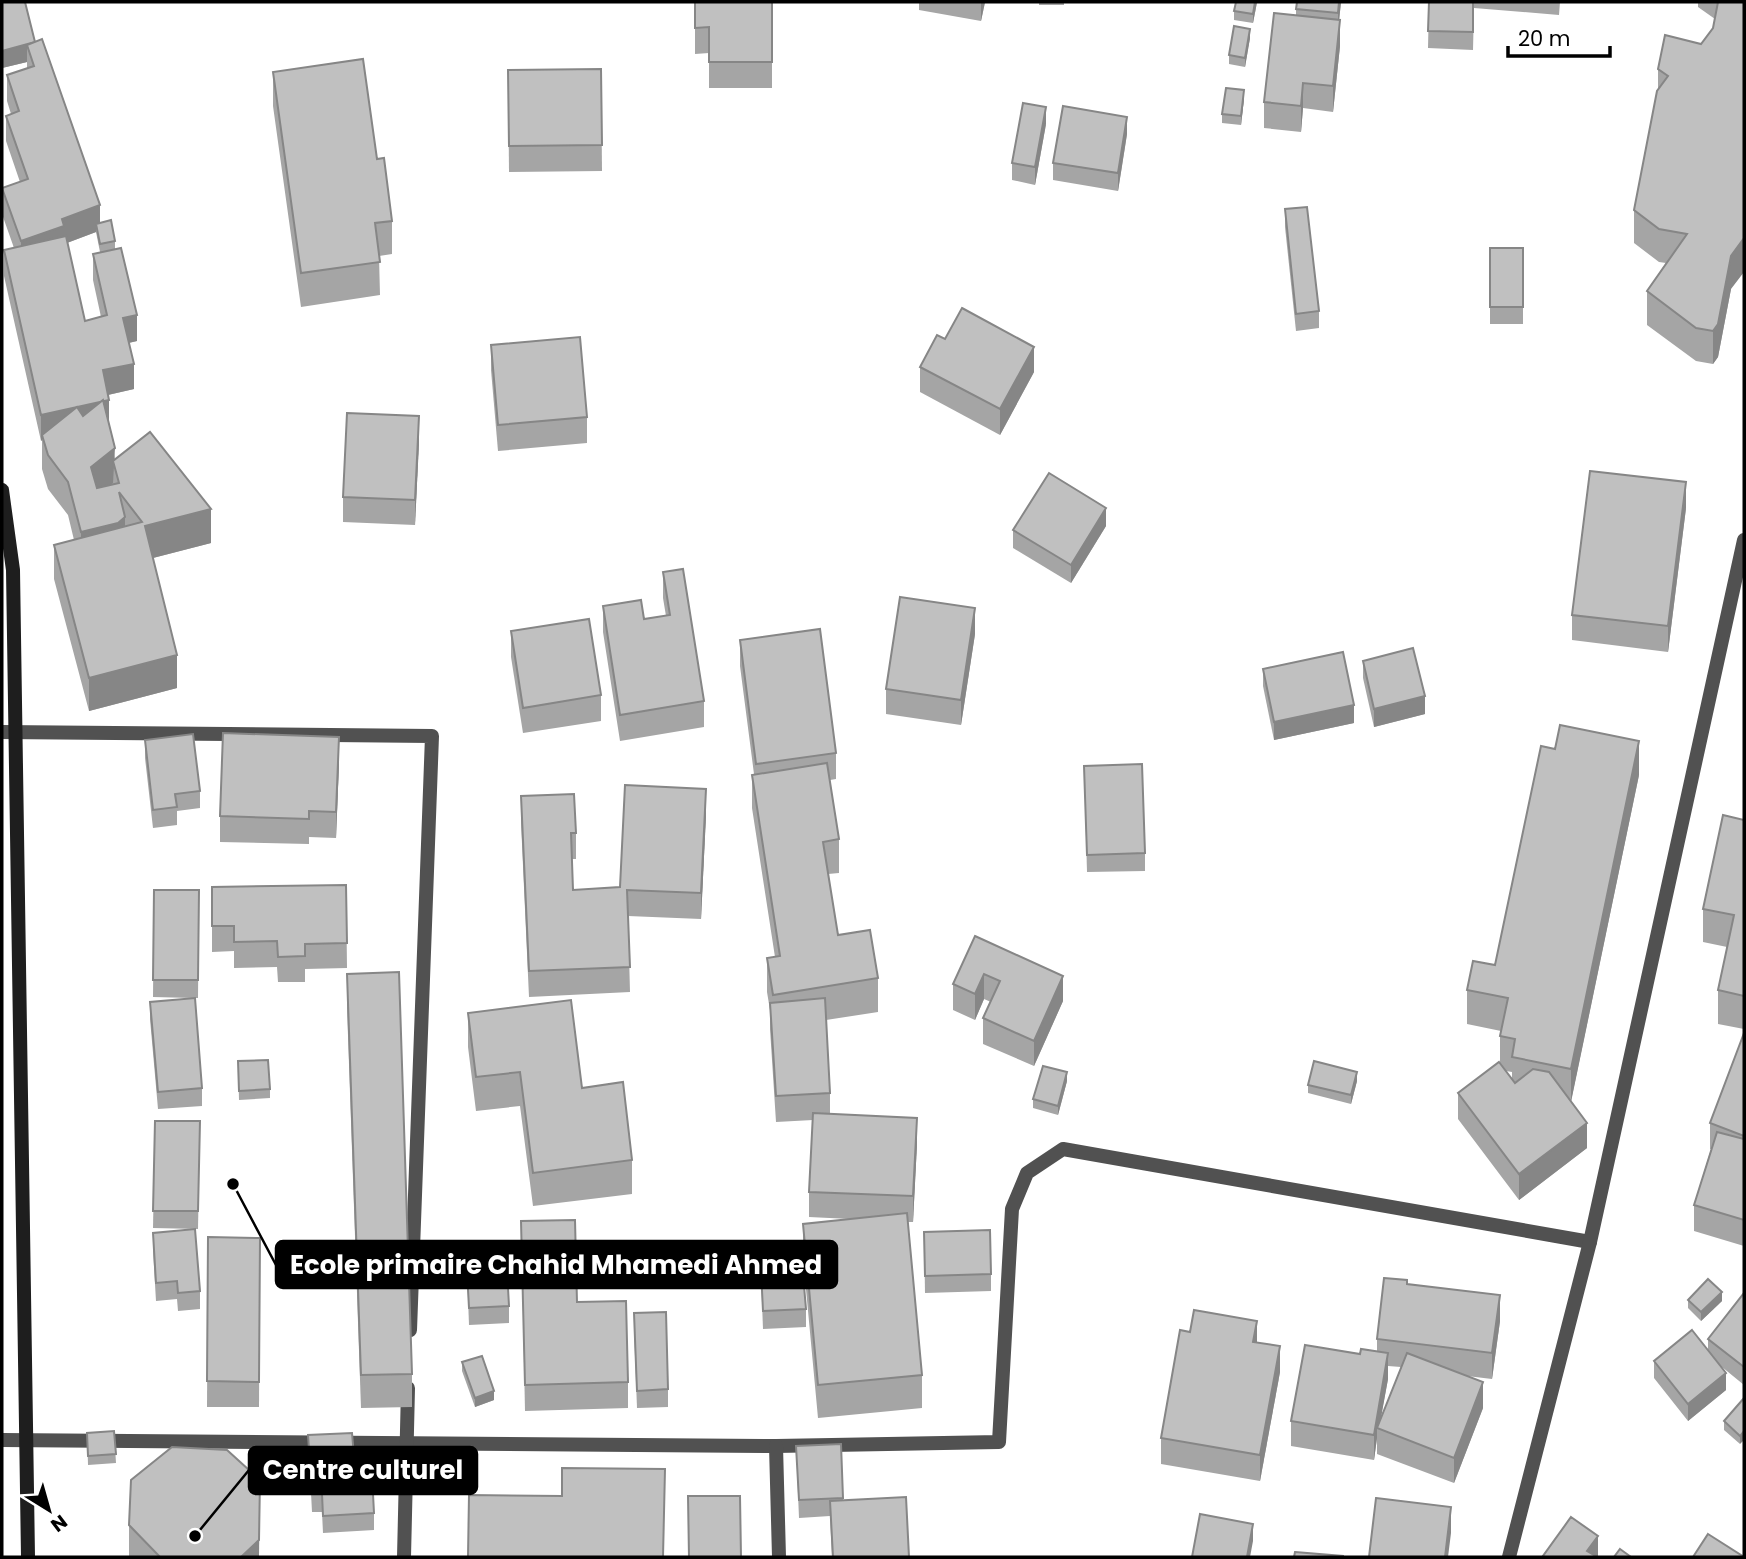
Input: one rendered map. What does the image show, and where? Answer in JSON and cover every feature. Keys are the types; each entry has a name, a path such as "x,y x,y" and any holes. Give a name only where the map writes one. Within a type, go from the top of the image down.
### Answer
{"main road":[{"path":"2,490 13,570 9,732 29,1557"}],"street":[{"path":"1509,1557 1590,1242 1744,540"},
{"path":"9,732 432,736 409,1346"},
{"path":"2,1440 776,1446 999,1443 1012,1209 1027,1173 1063,1149 1590,1242"},
{"path":"404,1557 408,1374"},
{"path":"776,1446 779,1557"}],"building":[{"path":"2,2 25,2 35,42 2,51"},
{"path":"695,2 772,2 772,62 709,62 709,27 695,28"},
{"path":"1236,2 1255,2 1253,14 1234,11"},
{"path":"1297,2 1339,2 1338,13 1296,9"},
{"path":"1429,2 1473,2 1473,32 1428,31"},
{"path":"1718,2 1744,2 1744,238 1731,256 1718,324 1713,331 1696,328 1647,291 1687,234 1659,229 1634,210 1657,91 1668,76 1658,69 1665,35 1701,44 1713,28"},
{"path":"1274,13 1340,20 1333,86 1303,83 1301,106 1264,102"},
{"path":"1234,26 1250,29 1245,58 1229,55"},
{"path":"42,39 100,205 62,219 64,226 21,241 2,188 28,179 6,116 19,111 7,75 34,66 27,45"},
{"path":"363,59 377,159 384,158 392,221 375,223 380,262 301,273 273,72"},
{"path":"601,69 602,145 509,146 508,70"},
{"path":"1226,88 1244,90 1241,116 1222,114"},
{"path":"1023,103 1046,107 1035,167 1012,163"},
{"path":"1063,106 1127,117 1118,173 1053,163"},
{"path":"1307,207 1319,311 1296,314 1285,209"},
{"path":"111,220 115,241 100,244 96,224"},
{"path":"66,236 85,321 107,315 93,254 121,248 137,315 123,318 134,364 103,370 109,400 41,415 4,250"},
{"path":"1490,248 1523,248 1523,307 1490,307"},
{"path":"962,308 1034,347 1000,409 920,367 937,335 945,339"},
{"path":"580,337 587,417 498,425 491,345"},
{"path":"103,400 115,448 91,467 97,488 119,483 113,461 150,432 211,509 145,526 177,655 89,678 54,545 142,522 119,492 125,517 118,523 81,532 68,482 48,455 42,435 77,407 83,416"},
{"path":"347,413 419,416 415,500 343,497"},
{"path":"1590,471 1686,482 1668,626 1572,615"},
{"path":"1049,473 1106,508 1071,565 1013,530"},
{"path":"683,569 704,701 620,715 603,606 641,600 644,619 670,615 663,572"},
{"path":"900,597 975,608 961,700 886,689"},
{"path":"589,619 601,695 523,708 511,631"},
{"path":"820,629 836,753 756,764 740,640"},
{"path":"1413,648 1425,696 1374,709 1363,661"},
{"path":"1343,652 1354,705 1274,722 1263,669"},
{"path":"1560,725 1639,741 1571,1069 1512,1057 1515,1039 1500,1036 1508,998 1467,990 1473,961 1495,965 1541,746 1555,749"},
{"path":"223,733 339,737 336,812 309,811 309,819 220,816"},
{"path":"193,734 200,791 175,794 177,807 153,810 145,740"},
{"path":"827,763 839,839 823,842 838,935 870,930 878,978 773,995 767,958 780,956 752,775"},
{"path":"1142,764 1145,853 1087,855 1084,766"},
{"path":"625,785 706,789 701,893 627,890 630,967 529,971 521,796 574,794 576,833 571,833 573,890 620,887"},
{"path":"1723,815 1744,820 1744,996 1718,990 1734,915 1703,909"},
{"path":"346,885 347,943 305,944 305,956 278,957 277,941 234,942 234,926 212,926 212,887"},
{"path":"154,890 199,890 198,980 153,980"},
{"path":"975,936 1063,976 1034,1041 983,1018 1000,981 984,974 975,994 953,984"},
{"path":"399,972 412,1374 361,1375 347,974"},
{"path":"195,998 202,1088 158,1092 150,1002"},
{"path":"825,998 830,1093 776,1096 770,1003"},
{"path":"571,1000 582,1088 623,1082 632,1160 533,1173 520,1072 476,1077 468,1013"},
{"path":"1744,1033 1744,1136 1710,1123"},
{"path":"268,1060 270,1089 239,1091 238,1061"},
{"path":"1314,1061 1357,1072 1351,1095 1308,1085"},
{"path":"1499,1062 1515,1083 1533,1069 1549,1072 1587,1123 1519,1174 1458,1093"},
{"path":"1043,1066 1067,1072 1058,1106 1033,1099"},
{"path":"813,1113 917,1118 913,1196 809,1192"},
{"path":"155,1121 200,1121 198,1211 153,1211"},
{"path":"1717,1132 1744,1139 1744,1220 1694,1205"},
{"path":"907,1213 922,1375 818,1385 803,1224"},
{"path":"575,1220 577,1302 626,1301 628,1382 525,1385 521,1221"},
{"path":"195,1229 200,1291 178,1293 177,1281 156,1283 153,1233"},
{"path":"990,1230 991,1274 925,1276 924,1232"},
{"path":"208,1237 260,1238 259,1382 207,1381"},
{"path":"788,1248 790,1286 804,1286 806,1309 763,1311 760,1249"},
{"path":"507,1270 509,1306 469,1308 467,1271"},
{"path":"1384,1278 1407,1280 1407,1284 1500,1295 1492,1353 1377,1339"},
{"path":"1708,1279 1722,1292 1701,1312 1688,1300"},
{"path":"1744,1293 1744,1367 1708,1339"},
{"path":"1194,1310 1257,1321 1253,1342 1280,1346 1260,1455 1161,1438 1180,1330 1190,1332"},
{"path":"666,1312 668,1389 637,1391 634,1313"},
{"path":"1692,1330 1726,1373 1688,1404 1654,1361"},
{"path":"1305,1345 1360,1354 1361,1349 1388,1353 1374,1435 1291,1421"},
{"path":"1407,1353 1483,1382 1454,1458 1377,1428"},
{"path":"482,1356 494,1391 475,1398 462,1362"},
{"path":"1744,1398 1744,1431 1740,1436 1724,1421"},
{"path":"114,1431 116,1454 88,1456 87,1433"},
{"path":"352,1433 354,1456 371,1456 374,1513 323,1516 322,1494 312,1494 308,1435"},
{"path":"841,1444 843,1498 799,1500 796,1446"},
{"path":"172,1447 227,1450 260,1480 259,1540 241,1557 160,1557 129,1525 131,1480"},
{"path":"562,1468 665,1469 663,1557 468,1557 469,1495 562,1496"},
{"path":"688,1496 740,1496 741,1557 689,1557"},
{"path":"906,1497 909,1557 833,1557 830,1501"},
{"path":"1376,1498 1451,1507 1445,1557 1369,1557"},
{"path":"1200,1514 1253,1524 1247,1557 1192,1557"},
{"path":"1571,1517 1598,1536 1587,1551 1597,1557 1543,1556"},
{"path":"1708,1534 1744,1557 1693,1557"},
{"path":"1620,1549 1631,1557 1614,1557"},
{"path":"1295,1552 1343,1556 1343,1557 1294,1557"}],"place":[{"name":"Ecole primaire Chahid Mhamedi Ahmed","path":"233,1184"},
{"name":"Centre culturel","path":"195,1536"}]}
